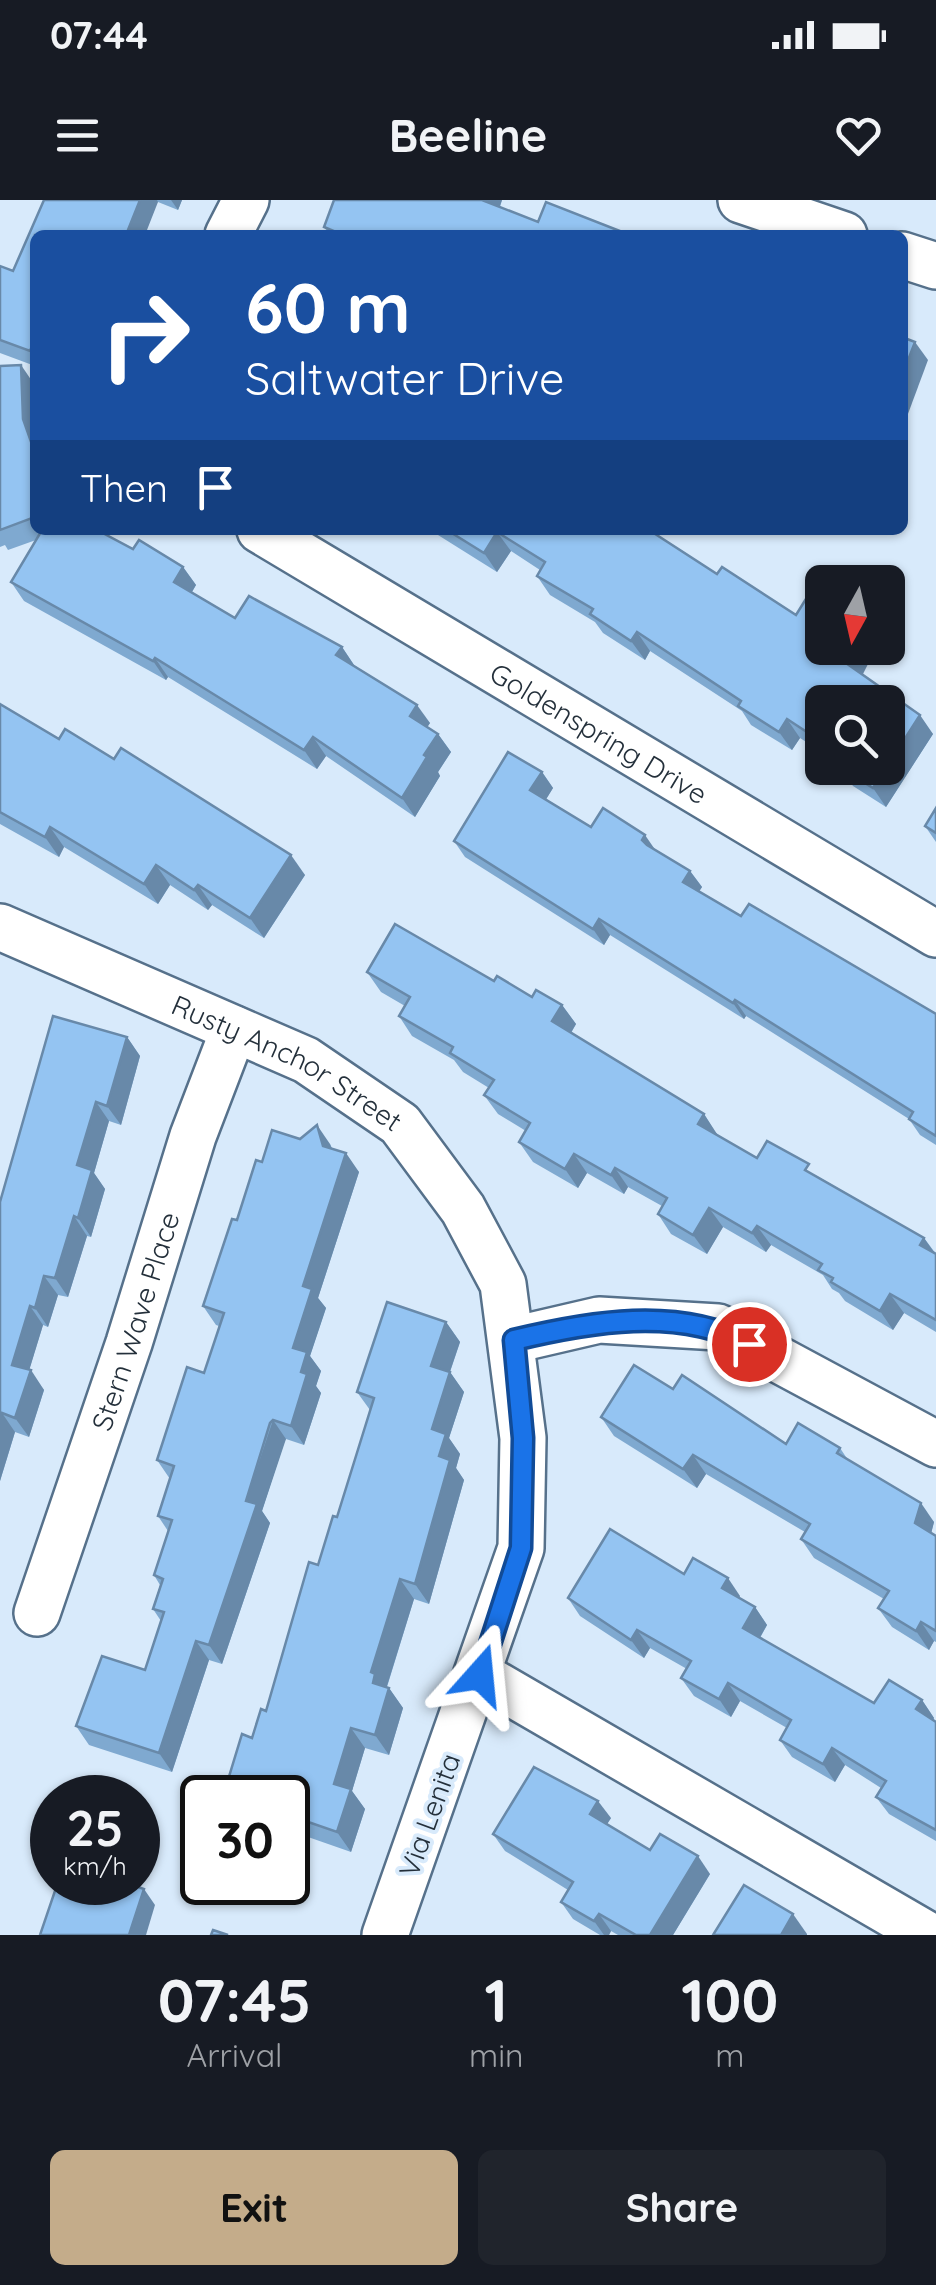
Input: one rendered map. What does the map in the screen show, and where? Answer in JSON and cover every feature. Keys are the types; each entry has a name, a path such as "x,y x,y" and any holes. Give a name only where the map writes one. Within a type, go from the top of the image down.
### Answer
{"street":[{"path":"231,230 246,200"},
{"path":"741,200 829,230"},
{"path":"908,257 936,266"},
{"name":"Goldenspring Drive","path":"268,535 936,934"},
{"name":"Rusty Anchor Street","path":"0,927 306,1060 400,1124 462,1210 503,1284"},
{"name":"Stern Wave Place","path":"37,1613 129,1342 193,1136 234,1029"},
{"name":"Via Lenita","path":"385,1935 480,1675 521,1548 523,1438 514,1340 503,1284"},
{"path":"514,1340 599,1320 718,1327 936,1444"},
{"path":"480,1675 928,1935"}],"building":[{"path":"44,200 140,200 128,230 31,230"},
{"path":"334,200 482,200 538,222 546,202 617,230 331,230 324,227"},
{"path":"30,232 30,351 0,340 0,266 13,271"},
{"path":"908,339 915,342 908,360"},
{"path":"21,365 23,419 30,439 30,519 0,530 0,366"},
{"path":"39,535 106,535 133,549 139,540 183,567 174,582 235,618 249,596 342,647 336,655 417,705 410,716 438,734 402,798 313,737 304,750 155,658 153,661 11,582"},
{"path":"455,535 495,535 484,553"},
{"path":"502,535 657,535 717,574 722,567 796,615 805,600 805,665 849,665 877,685 805,685 805,731 787,719 779,732 738,706 741,701 637,632 631,641 590,614 593,609 537,576 545,562"},
{"path":"0,704 59,739 65,729 114,759 121,748 291,855 250,918 198,885 194,890 156,865 144,884 50,827 45,837 0,812"},
{"path":"905,704 920,715 905,738"},
{"path":"508,752 542,772 530,790 591,827 603,808 645,835 642,840 647,845 690,871 683,882 741,916 749,904 936,1014 936,1136 909,1119 913,1112 735,1000 733,1003 599,919 593,929 454,841"},
{"path":"936,808 936,833 925,826"},
{"path":"395,924 494,981 497,976 532,997 536,990 562,1005 552,1021 704,1114 698,1124 757,1158 767,1141 809,1164 805,1170 924,1238 920,1245 936,1254 936,1320 890,1294 880,1311 831,1282 833,1278 818,1270 822,1264 757,1226 752,1233 709,1208 693,1235 658,1214 667,1198 615,1168 611,1175 574,1154 565,1169 519,1142 530,1123 484,1095 494,1080 450,1053 453,1047 399,1016 410,997 367,972"},
{"path":"53,1016 127,1037 107,1106 96,1102 77,1165 92,1170 78,1218 74,1216 55,1278 44,1276 35,1308 30,1306 12,1365 31,1370 15,1418 2,1413 0,1419 0,1202"},
{"path":"317,1125 323,1146 346,1153 303,1286 312,1289 293,1348 307,1352 301,1372 307,1374 291,1426 273,1420 270,1423 246,1501 257,1504 209,1645 196,1641 159,1753 76,1726 102,1656 145,1670 164,1612 153,1609 163,1579 154,1575 172,1520 158,1516 174,1466 157,1460 187,1367 204,1373 224,1313 203,1306 232,1219 237,1220 256,1160 262,1162 272,1130 300,1139"},
{"path":"387,1302 446,1322 431,1366 450,1372 432,1429 446,1434 439,1456 450,1460 415,1584 400,1579 371,1672 375,1674 373,1683 389,1688 375,1735 351,1728 334,1784 351,1789 337,1832 310,1823 310,1775 229,1775 242,1734 252,1738 261,1709 266,1711 309,1562 318,1565 333,1516 337,1517 374,1398 357,1392"},
{"path":"634,1365 673,1389 682,1375 786,1444 798,1423 840,1448 837,1453 921,1503 915,1523 936,1536 936,1631 921,1622 916,1631 878,1608 889,1591 801,1539 810,1524 693,1455 683,1469 601,1417"},
{"path":"610,1529 684,1574 693,1558 728,1578 722,1588 755,1607 743,1628 874,1703 889,1680 922,1700 916,1709 936,1722 936,1830 876,1797 886,1781 832,1748 823,1764 780,1740 791,1720 728,1683 719,1699 681,1678 691,1661 637,1630 631,1640 568,1598"},
{"path":"534,1767 598,1801 590,1814 650,1850 660,1834 698,1856 650,1935 636,1935 599,1914 594,1921 561,1902 573,1882 493,1834"},
{"path":"744,1885 793,1914 781,1935 713,1935"},
{"path":"50,1905 139,1905 129,1935 40,1935"}],"route":[{"path":"480,1675 521,1548 523,1438 514,1340 599,1320 718,1327 749,1344"}]}
